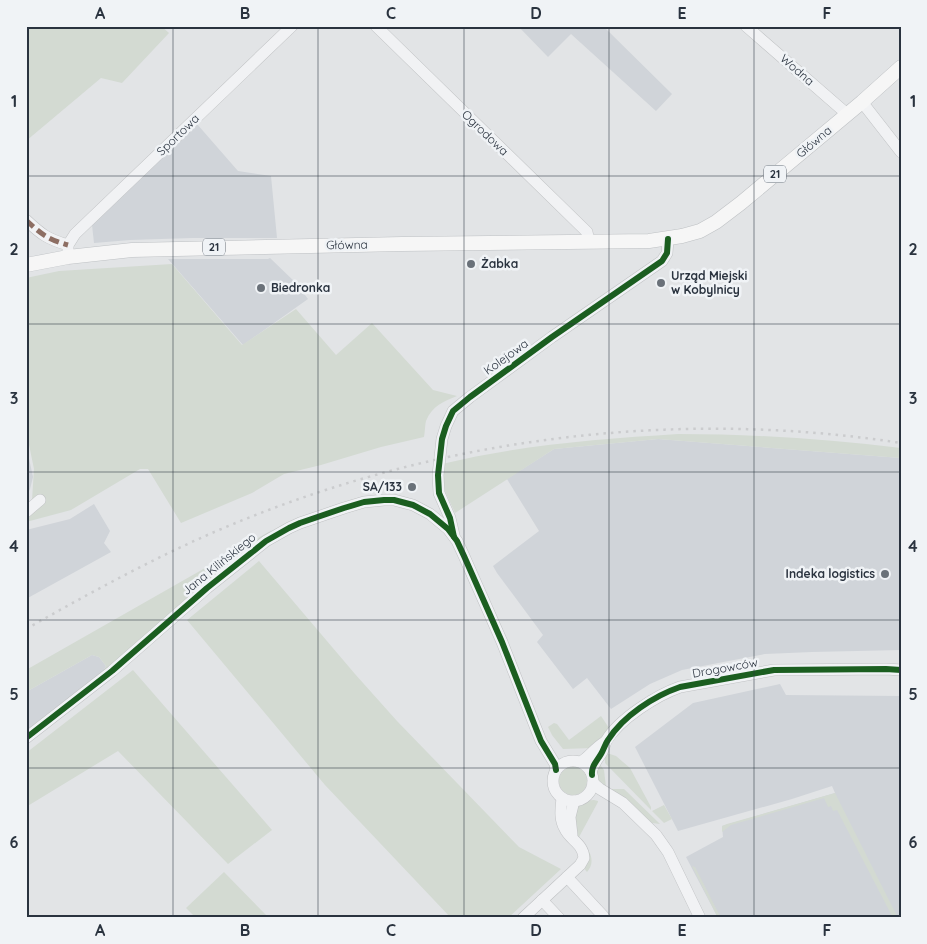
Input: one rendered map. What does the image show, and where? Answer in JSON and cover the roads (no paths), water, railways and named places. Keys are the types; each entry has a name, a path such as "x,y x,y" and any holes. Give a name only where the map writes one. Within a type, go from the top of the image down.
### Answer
{"main road":[{"name":"Główna","path":"26,265 68,251 649,241 682,236 700,231 716,222 741,203 901,67"}],"street":[{"name":"Sportowa","path":"68,251 71,238 292,26"},
{"name":"Ogrodowa","path":"376,26 587,232 589,241"},
{"name":"Wodna","path":"746,26 848,114"},
{"path":"862,102 901,152"},
{"path":"26,220 41,234 68,251"},
{"name":"Kolejowa","path":"454,538 450,518 439,493 438,481 442,439 453,412 470,397 662,261 667,253 668,239"},
{"path":"26,512 40,500"},
{"name":"Jana Kilińskiego","path":"26,738 112,671 213,582 266,541 288,528 355,504 394,500 413,505 430,514 448,529 454,538"},
{"path":"454,538 464,556 505,651 528,712 541,741 555,764 556,770"},
{"name":"Drogowców","path":"581,762 597,746 606,741 623,722 642,707 657,697 680,687 774,670 901,670"},
{"path":"537,731 546,738 557,753 568,761"},
{"name":"Drogowców","path":"592,777 594,764 603,751 606,741"},
{"path":"592,777 590,792 580,800 574,801 562,798 556,792 553,785 553,777 561,764 576,760 588,767 600,789 623,803 656,835 665,847 700,918"},
{"path":"586,796 594,797 638,817"},
{"path":"523,918 567,877 584,858 584,852 566,832 561,820 562,798"},
{"path":"572,837 570,817 574,801"},
{"path":"567,877 605,918"},
{"path":"542,900 558,918"}],"railway":[{"path":"26,629 160,557 243,520 322,491 402,468 484,450 567,437 651,430 734,429 818,433 901,443"}],"place":[{"name":"Żabka","path":"471,264"},
{"name":"Urząd Miejski w Kobylnicy","path":"661,283"},
{"name":"Biedronka","path":"261,288"},
{"name":"SA/133","path":"412,487"},
{"name":"Indeka logistics","path":"885,574"}]}
